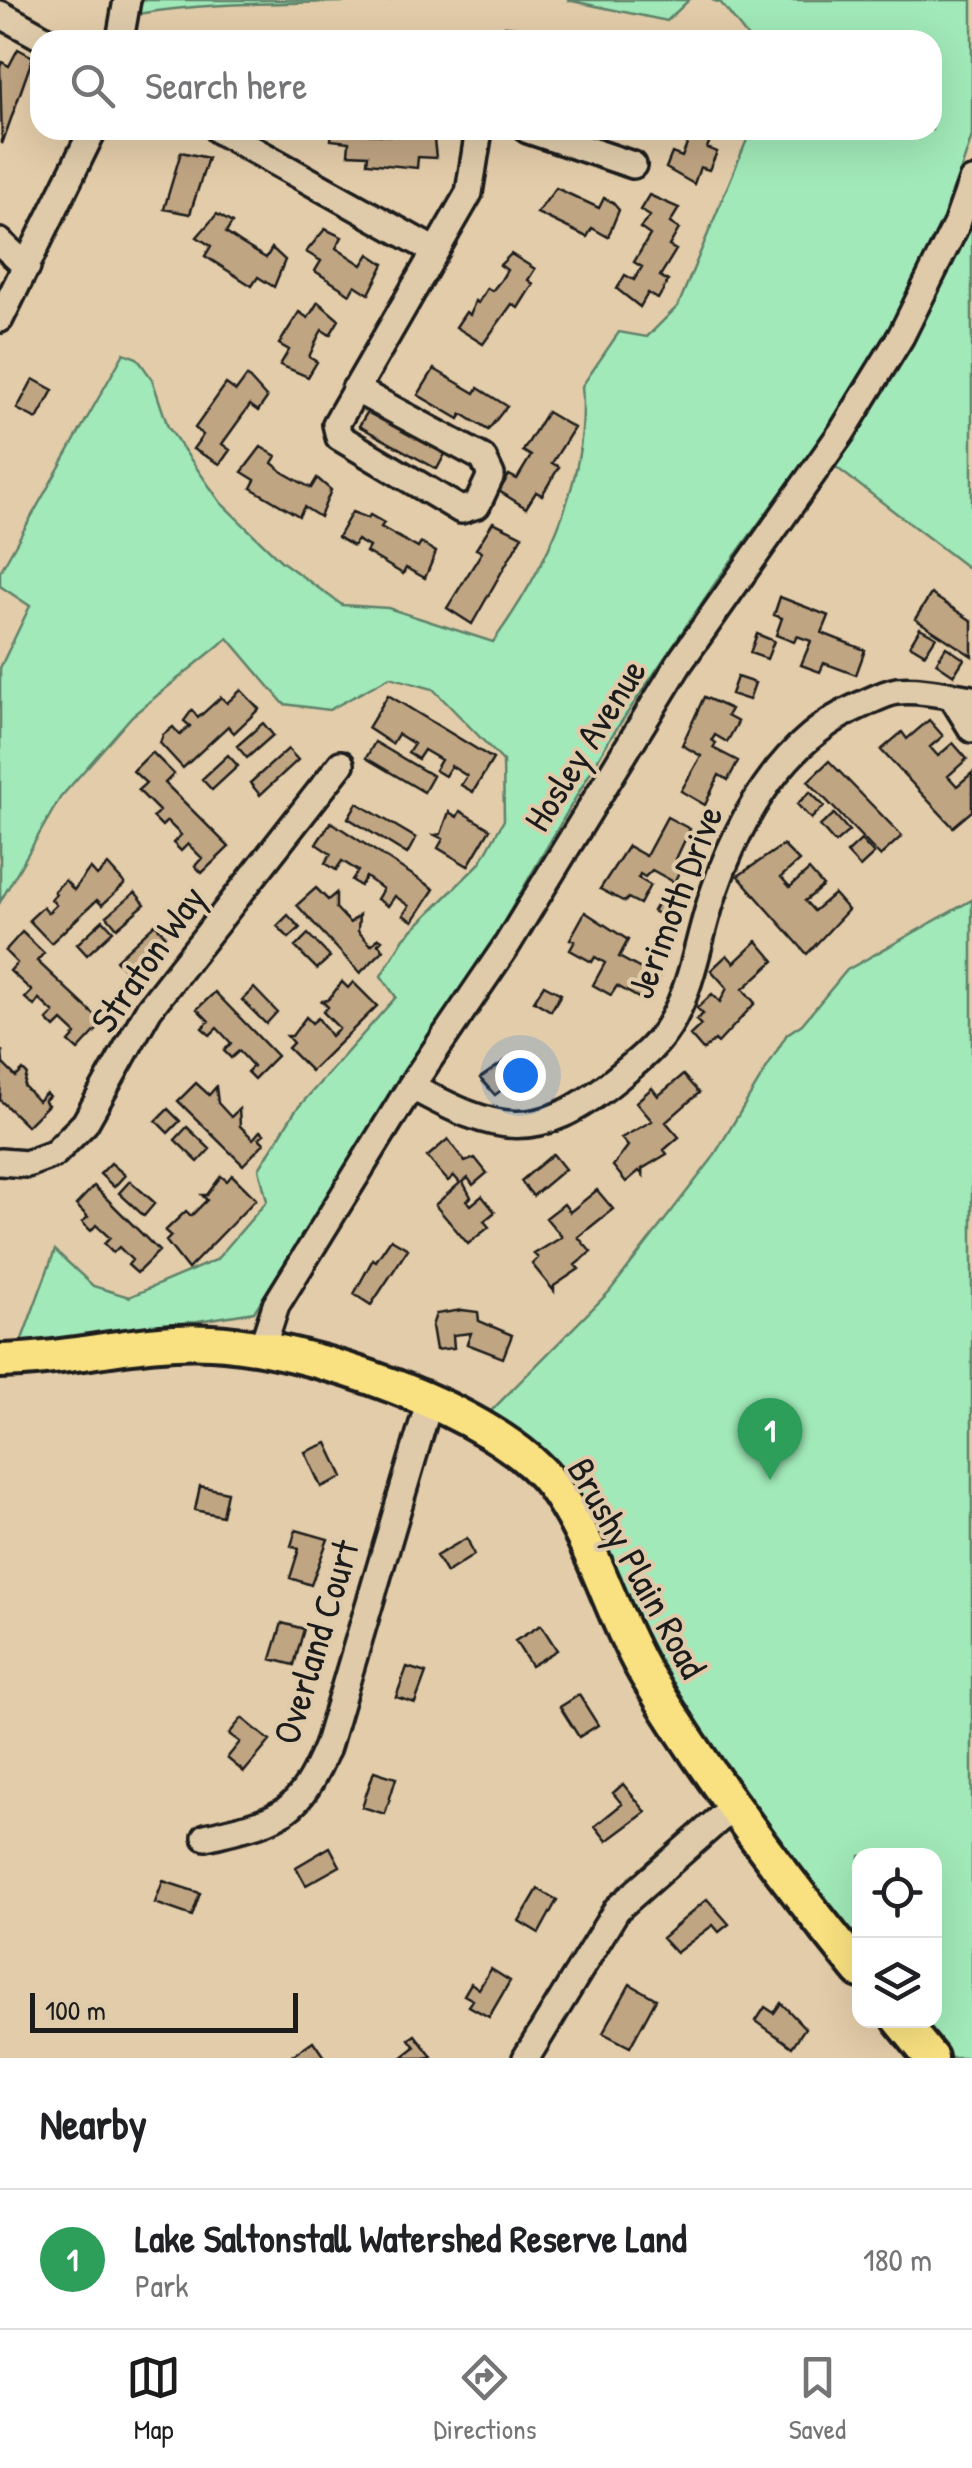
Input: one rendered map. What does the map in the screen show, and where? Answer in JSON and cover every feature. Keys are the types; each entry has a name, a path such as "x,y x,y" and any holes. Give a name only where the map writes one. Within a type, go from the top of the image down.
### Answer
{"main road":[{"name":"Brushy Plain Road","path":"0,1362 176,1342 262,1348 326,1364 429,1403 497,1435 544,1474 570,1514 645,1672 735,1805 852,1960"},
{"path":"906,2028 930,2058"}],"street":[{"path":"122,30 126,0"},
{"path":"0,14 30,30"},
{"path":"0,319 88,140"},
{"path":"236,140 433,250"},
{"path":"355,389 483,458 491,475 477,505 462,510 338,437 336,424 355,389 433,250 469,193 477,140"},
{"path":"558,140 632,165"},
{"name":"Hosley Avenue","path":"262,1348 276,1305 410,1086 507,946 680,662 852,416 936,268 972,180"},
{"path":"0,242 27,268"},
{"name":"Jerimoth Drive","path":"410,1086 494,1124 526,1125 562,1118 638,1061 675,1016 732,846 757,795 822,724 893,692 961,697 972,729"},
{"name":"Straton Way","path":"0,1162 28,1164 54,1154 85,1123 150,1008 341,764"},
{"name":"Overland Court","path":"206,1837 288,1812 309,1790 327,1748 429,1403"},
{"path":"526,2058 617,1909 735,1805"}],"green space":[{"path":"140,0 391,0 232,5 138,14"},
{"path":"567,0 689,0 667,21"},
{"path":"712,0 972,0 972,136 944,222 910,293 838,414 718,579 609,740 488,949 430,1032 254,1312 18,1350 55,1250 93,1286 129,1297 216,1260 267,1201 259,1169 295,1111 396,997 381,976 404,938 480,863 504,820 503,761 433,689 390,677 329,710 284,704 228,638 132,716 60,798 0,902 0,668 30,606 0,586 0,572 124,353 137,358 152,379 168,427 221,503 281,561 342,605 388,608 493,642 530,584 560,521 579,454 582,386 619,332 647,337 678,306 747,140 942,140 942,30 742,30 721,3"},
{"path":"972,218 972,571 832,464"},
{"path":"972,900 972,2058 945,2058 920,2028 942,2028 942,1848 852,1848 852,1943 671,1695 563,1474 524,1436 487,1415 609,1292 712,1159 787,1034 802,1024 847,970"}],"building":[{"path":"18,49 30,55 30,65 2,144 0,67 2,62 9,66"},
{"path":"331,140 434,140 436,158 418,157 417,168 367,163 368,155 348,154 349,142"},
{"path":"683,140 710,140 707,148 717,152 709,170 700,167 694,184 666,168 672,153 682,157 688,142"},
{"path":"181,152 208,158 190,214 164,209"},
{"path":"556,188 599,208 604,198 612,202 619,210 608,237 592,228 587,237 537,213"},
{"path":"649,195 679,208 670,223 679,229 669,246 676,250 660,276 668,281 658,299 648,293 640,307 617,289 625,275 634,280 642,267 634,262 650,235 640,228 650,216 640,210"},
{"path":"217,214 232,223 226,233 266,258 272,248 285,260 274,287 258,277 252,286 205,256 211,246 197,237"},
{"path":"325,229 342,237 336,248 362,265 369,254 384,264 369,294 355,285 350,294 315,271 321,261 306,252"},
{"path":"511,254 535,269 528,280 533,284 518,308 512,304 483,344 456,327 466,312 470,315 475,301 478,303 487,288 492,291 501,280 507,270 500,265"},
{"path":"318,302 339,320 330,335 322,330 318,337 309,357 317,362 308,377 280,365 289,350 279,344 299,312 308,318"},
{"path":"434,369 507,406 488,430 462,414 459,419 418,395"},
{"path":"247,376 267,398 258,411 250,405 222,444 230,450 220,464 193,449 203,435 195,428 226,384 236,391"},
{"path":"33,379 53,390 37,419 17,409"},
{"path":"368,411 445,454 437,469 359,426"},
{"path":"547,412 574,428 552,463 559,467 542,495 536,492 526,508 499,491 509,475 517,479 531,456 523,451"},
{"path":"261,447 276,456 272,463 284,473 311,488 317,478 331,490 320,517 304,507 299,516 251,488 255,480 242,472"},
{"path":"352,512 368,518 370,515 384,523 381,527 418,548 421,543 436,552 425,578 406,568 403,574 366,552 369,547 357,540 353,546 338,537"},
{"path":"493,522 522,536 472,624 447,608 482,552 476,549"},
{"path":"931,594 972,621 972,656 915,619"},
{"path":"780,597 829,616 822,633 865,650 856,675 824,663 820,672 801,665 811,641 797,636 794,642 776,635 782,618 774,615"},
{"path":"920,628 936,637 925,654 910,645"},
{"path":"757,634 774,641 767,659 750,653"},
{"path":"946,647 964,659 954,675 936,663"},
{"path":"737,677 755,683 749,700 731,694"},
{"path":"241,690 259,709 234,733 228,726 183,768 160,743 163,735 173,727 180,735 190,726 184,721 192,710 198,718 221,697 227,703"},
{"path":"388,695 493,759 473,792 461,785 467,776 451,766 445,776 435,770 441,760 424,750 418,759 408,753 414,744 398,734 392,744 368,728"},
{"path":"704,697 731,709 727,716 738,722 727,742 715,735 712,740 716,743 713,748 738,761 728,780 719,775 705,805 681,791 701,756 682,745"},
{"path":"929,720 943,736 930,747 938,756 953,743 967,759 948,776 957,786 972,773 972,811 953,827 881,750 902,732 907,739"},
{"path":"263,723 273,735 247,758 237,746"},
{"path":"375,742 433,776 424,792 366,758"},
{"path":"288,749 298,760 260,795 250,783"},
{"path":"152,752 174,774 165,783 229,847 202,873 195,866 202,858 188,844 181,851 173,843 181,835 167,821 162,826 153,817 159,811 138,790 146,783 133,771"},
{"path":"228,755 238,766 212,790 202,779"},
{"path":"829,761 902,836 880,856 808,781"},
{"path":"810,792 824,806 811,819 797,804"},
{"path":"357,803 416,838 407,854 348,818"},
{"path":"460,811 490,829 468,866 438,848 443,839 435,835 441,834 449,812 457,817"},
{"path":"834,814 849,831 835,843 820,826"},
{"path":"667,817 690,829 676,859 684,863 674,882 652,870 645,877 640,874 638,878 650,885 640,904 628,898 625,902 600,889 628,846 646,856"},
{"path":"331,822 434,889 413,921 403,915 409,906 395,896 388,906 377,899 383,889 366,877 360,886 352,880 358,871 342,861 336,870 325,863 331,854 316,844"},
{"path":"861,840 874,854 860,867 847,853"},
{"path":"783,845 799,861 781,877 790,887 809,870 823,886 805,901 814,911 834,894 848,910 807,954 738,876"},
{"path":"108,865 125,884 102,905 97,900 51,943 29,920 43,907 48,913 56,905 51,899 65,880 74,890 90,868 97,876"},
{"path":"316,888 328,900 336,893 336,908 350,923 359,915 358,931 371,945 379,938 382,940 378,944 384,950 360,973 297,905"},
{"path":"135,892 145,904 117,928 107,916"},
{"path":"663,894 680,904 670,921 653,911"},
{"path":"585,912 628,940 619,957 659,979 646,1002 617,986 611,995 593,985 605,963 595,957 592,962 570,950 575,941 570,939"},
{"path":"288,915 300,928 289,938 277,926"},
{"path":"103,920 113,931 87,955 77,944"},
{"path":"155,924 165,935 126,970 116,960"},
{"path":"22,932 44,953 37,961 103,1023 78,1050 69,1042 76,1034 62,1021 55,1028 47,1020 54,1013 39,999 34,1006 25,998 32,991 10,971 17,963 5,951"},
{"path":"308,934 330,957 317,969 295,947"},
{"path":"757,941 774,961 743,989 755,1003 718,1043 715,1040 703,1050 690,1035 701,1025 696,1020 703,1014 697,1008 712,994 720,1002 727,988 711,970 727,955 734,963"},
{"path":"342,982 348,988 353,982 377,1006 311,1071 288,1048 293,1043 287,1036 292,1036 306,1017 312,1023 318,1018 331,1036 339,1028 323,1012 328,1007 322,1001 328,1000"},
{"path":"544,985 561,994 551,1011 534,1001"},
{"path":"254,988 277,1012 266,1024 242,1000"},
{"path":"215,992 277,1056 254,1079 247,1072 253,1066 239,1051 231,1058 224,1051 231,1043 217,1028 210,1035 202,1028 209,1021 197,1009"},
{"path":"2,1050 3,1064 16,1077 23,1070 27,1074 24,1086 38,1101 46,1093 49,1096 44,1101 48,1105 27,1126 0,1100"},
{"path":"515,1054 520,1061 510,1075 514,1080 495,1095 480,1078"},
{"path":"683,1075 699,1093 666,1122 679,1137 664,1150 667,1154 642,1169 643,1175 639,1171 626,1182 613,1166 628,1146 621,1138 652,1121 636,1102 652,1088 658,1096"},
{"path":"196,1083 209,1095 216,1087 218,1103 231,1117 239,1109 240,1126 253,1139 260,1131 264,1134 259,1138 264,1143 243,1165 178,1101"},
{"path":"168,1109 180,1121 168,1133 156,1121"},
{"path":"187,1127 210,1149 198,1162 175,1140"},
{"path":"448,1139 465,1162 475,1158 487,1173 473,1185 468,1178 463,1182 471,1197 467,1201 471,1205 482,1196 495,1212 484,1221 489,1227 468,1244 435,1205 460,1183 454,1176 448,1181 427,1157"},
{"path":"553,1154 565,1169 533,1196 521,1181"},
{"path":"111,1163 125,1175 114,1187 100,1174"},
{"path":"232,1175 256,1199 188,1269 166,1241 171,1236 165,1231 186,1211 191,1216 207,1200 202,1195 207,1195 221,1176 227,1181"},
{"path":"130,1181 155,1203 144,1216 119,1193"},
{"path":"94,1186 159,1251 137,1273 128,1265 132,1260 119,1247 113,1253 104,1244 110,1238 96,1225 91,1231 82,1222 88,1217 76,1205"},
{"path":"597,1190 613,1209 578,1237 591,1252 575,1265 579,1269 554,1286 554,1291 532,1264 538,1258 534,1254 562,1237 546,1218 564,1204 570,1212"},
{"path":"391,1239 408,1249 371,1305 354,1294 373,1259 376,1261"},
{"path":"478,1312 479,1321 512,1335 503,1358 467,1344 471,1333 453,1335 454,1348 436,1350 432,1326 436,1314"},
{"path":"327,1443 343,1477 321,1487 305,1452"},
{"path":"200,1486 227,1492 222,1516 195,1510"},
{"path":"296,1530 328,1539 311,1585 290,1578 299,1549 291,1546"},
{"path":"467,1538 474,1555 446,1573 436,1556"},
{"path":"282,1623 304,1629 294,1665 271,1659"},
{"path":"541,1625 557,1650 531,1666 515,1641"},
{"path":"407,1667 426,1673 415,1703 396,1697"},
{"path":"579,1695 598,1725 579,1737 560,1707"},
{"path":"242,1718 270,1741 244,1772 227,1758 240,1742 229,1734"},
{"path":"374,1771 396,1778 385,1814 362,1807"},
{"path":"623,1784 646,1812 607,1841 595,1826 622,1804 613,1793"},
{"path":"330,1847 340,1866 306,1885 296,1867"},
{"path":"163,1881 200,1893 192,1916 155,1903"},
{"path":"538,1889 557,1900 539,1933 519,1921"},
{"path":"707,1899 729,1924 719,1932 713,1925 676,1953 662,1938"},
{"path":"491,1969 510,1981 489,2017 469,2006 473,2000 464,1995 471,1983 479,1989"},
{"path":"630,1984 656,1999 630,2047 603,2033"},
{"path":"781,2003 805,2028 792,2047 756,2021 765,2007 774,2013"},
{"path":"415,2035 431,2058 401,2058 415,2047 409,2039"},
{"path":"313,2041 324,2057 289,2058"}],"place":[{"name":"Lake Saltonstall Watershed Reserve Land","path":"770,1480"}]}
